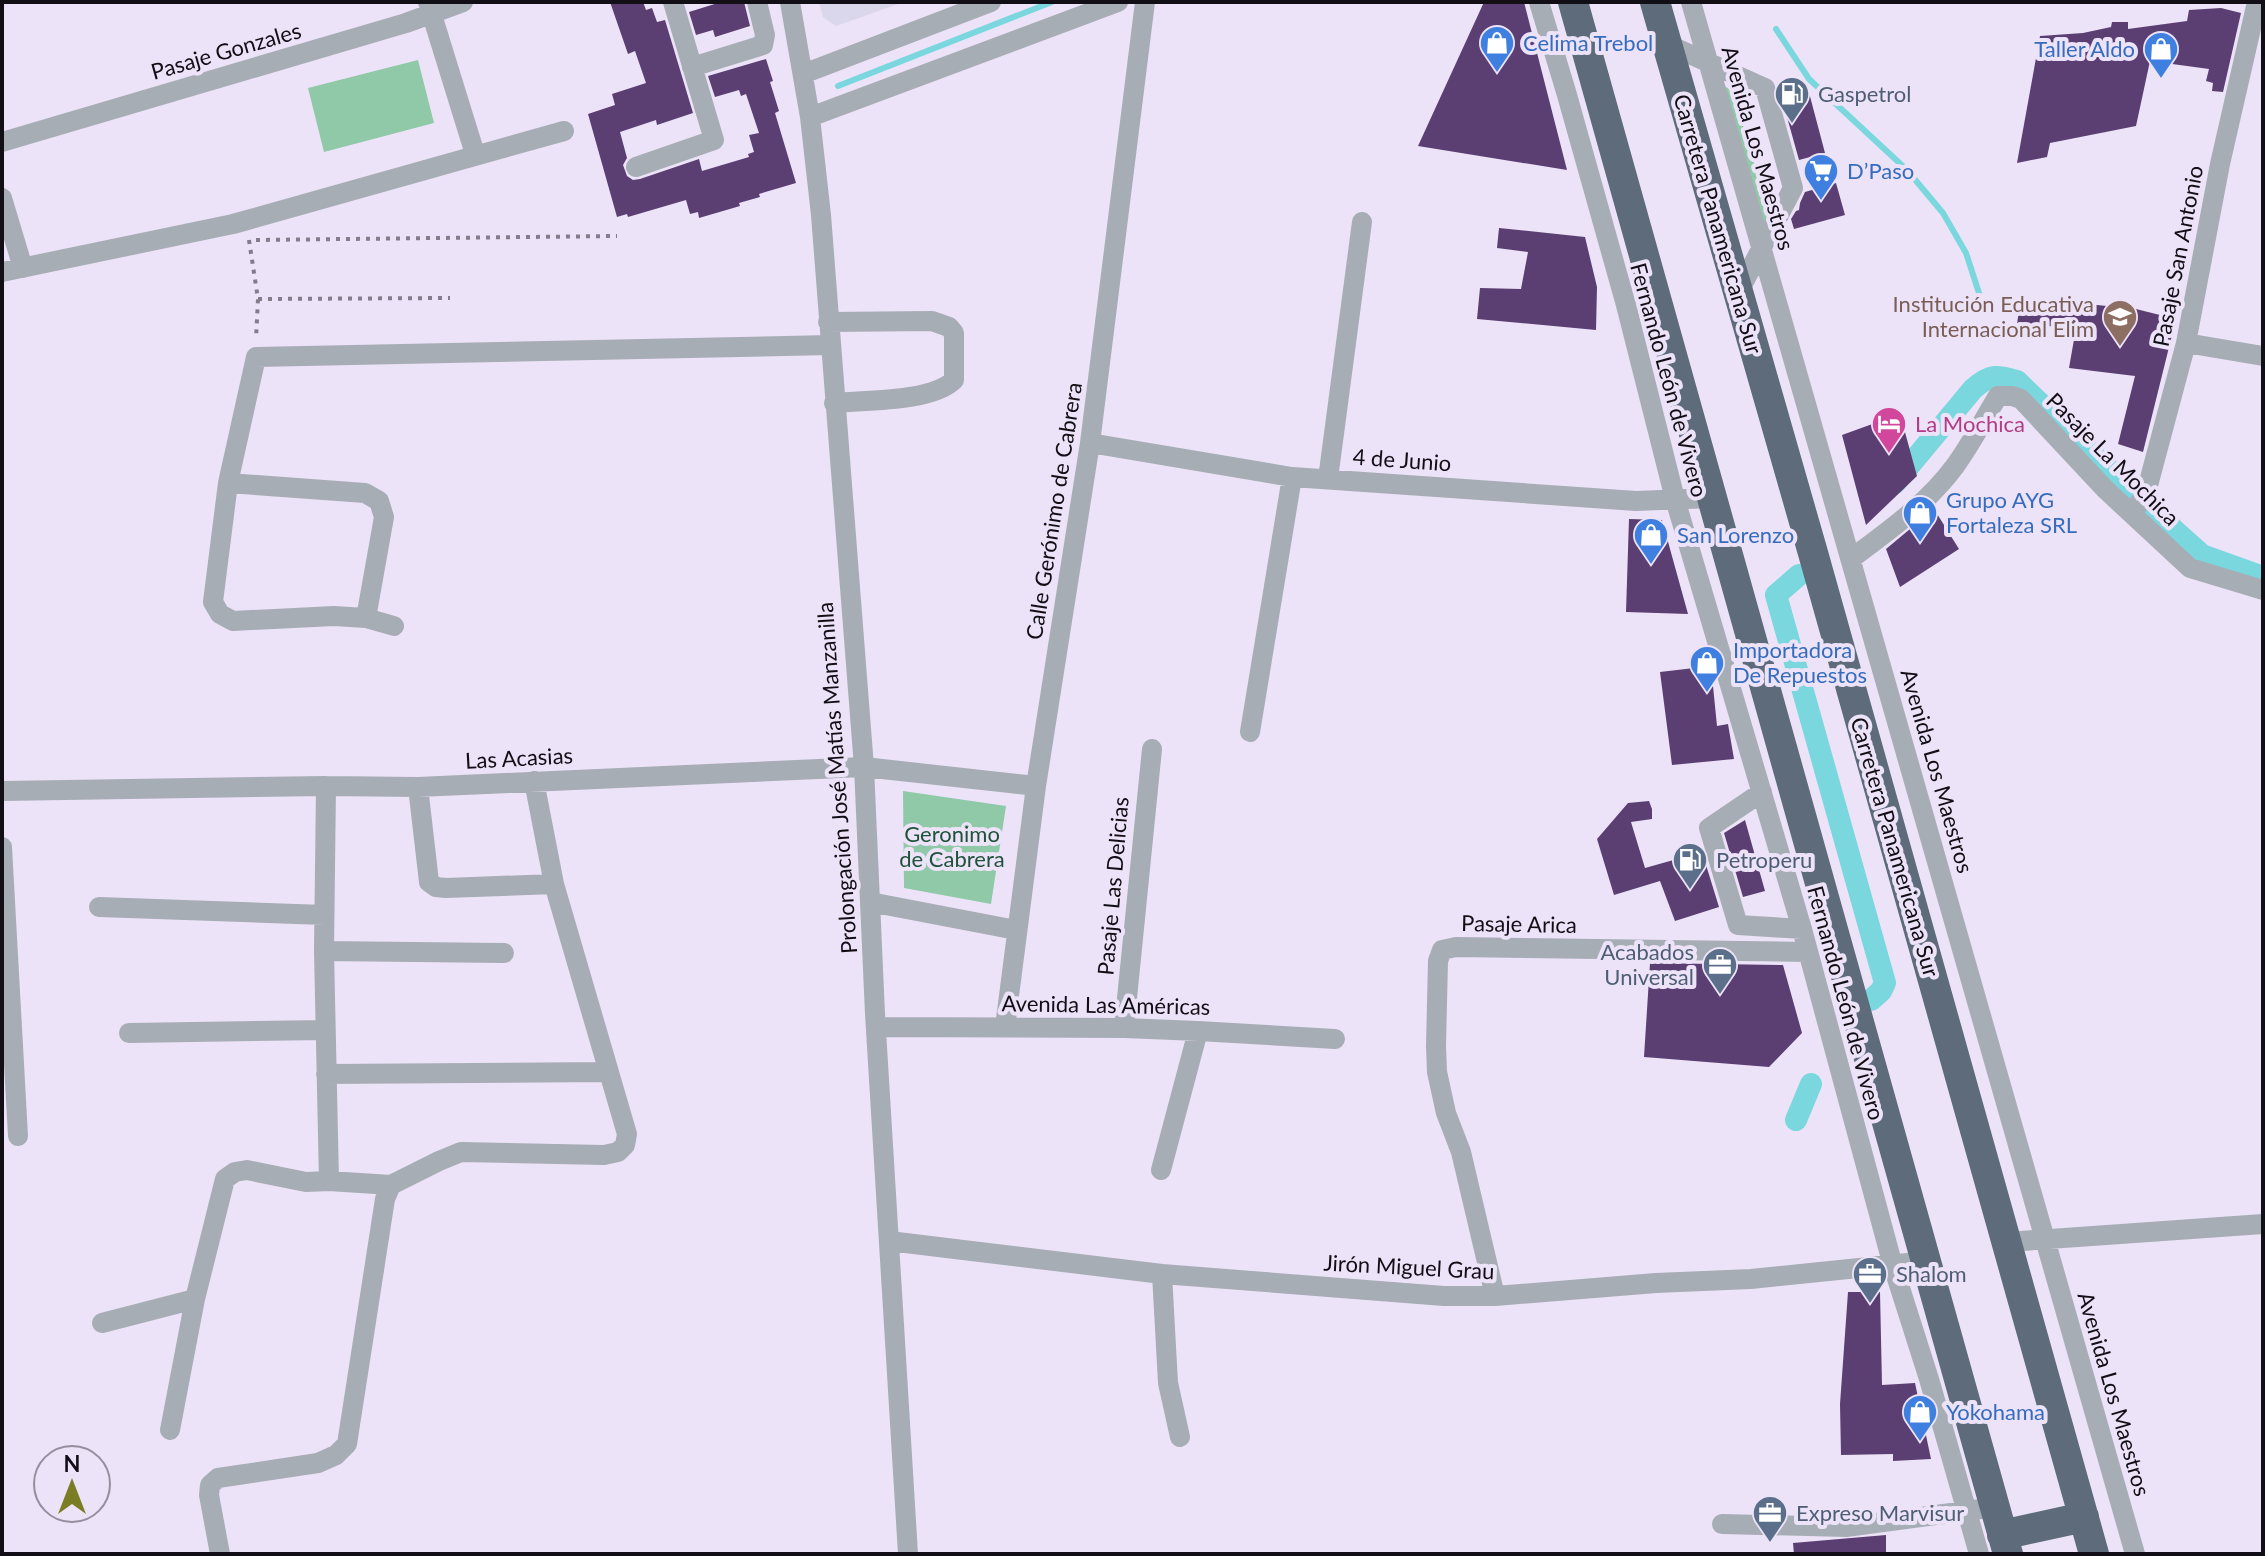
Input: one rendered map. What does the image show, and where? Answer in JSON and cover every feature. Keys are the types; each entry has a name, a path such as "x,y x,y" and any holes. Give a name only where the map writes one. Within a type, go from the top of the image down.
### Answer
{"highway":[{"path":"1573,2 1927,1261 1993,1527 2084,1517"},
{"name":"Carretera Panamericana Sur","path":"1655,2 2094,1554"}],"street":[{"name":"Pasaje Gonzales","path":"2,142 289,58 430,8 463,2"},
{"path":"636,167 714,140 673,2"},
{"path":"692,67 763,45 765,35 757,2"},
{"name":"Prolongación José Matías Manzanilla","path":"790,2 810,117 821,215 864,767 876,1027 908,1554"},
{"path":"803,74 991,2"},
{"path":"810,117 1118,2"},
{"name":"Calle Gerónimo de Cabrera","path":"1005,1027 1036,786 1090,443 1145,2"},
{"name":"Fernando León de Vivero","path":"1539,2 1617,275 1675,499 1802,929 1893,1266 1929,1379 1993,1527 1979,1554"},
{"name":"Avenida Los Maestros","path":"1691,2 2135,1554"},
{"name":"Pasaje San Antonio","path":"2132,514 2146,493 2186,343 2220,164 2257,2"},
{"path":"430,8 475,154"},
{"path":"1667,44 1765,88 1793,188 1738,293"},
{"path":"2,272 247,230 475,154 564,131"},
{"path":"2,198 23,268"},
{"path":"1328,479 1362,222"},
{"path":"828,322 932,321 949,327 954,333 954,380 947,387 927,395 834,403"},
{"path":"2186,343 2263,356"},
{"path":"394,626 366,618 334,616 233,621 220,614 213,602 228,483 256,357 830,345"},
{"name":"Pasaje La Mochica","path":"1851,559 1897,525 1930,495 1955,467 1998,396 2012,396 2021,399 2105,489 2190,568 2263,590"},
{"name":"4 de Junio","path":"1090,443 1292,477 1636,501 1712,498"},
{"path":"1250,732 1292,477"},
{"path":"228,483 365,493 379,501 384,517 366,618"},
{"name":"Pasaje Las Delicias","path":"1124,1028 1152,749"},
{"name":"Las Acasias","path":"2,791 418,787 864,767 1036,786"},
{"path":"170,1430 195,1299 225,1179 235,1172 247,1170 306,1182 391,1185 461,1152 604,1155 618,1152 625,1145 627,1134 554,884 534,781"},
{"path":"326,786 324,951 329,1181"},
{"path":"418,787 429,882 436,887 554,884"},
{"path":"1762,792 1709,828 1738,925 1802,929"},
{"path":"2,847 18,1136"},
{"path":"870,902 1016,930"},
{"path":"99,907 324,915"},
{"name":"Pasaje Arica","path":"1495,1296 1461,1152 1446,1113 1437,1072 1438,961 1442,950 1456,947 1808,952"},
{"path":"324,951 504,953"},
{"name":"Avenida Las Américas","path":"876,1027 1124,1028 1335,1039"},
{"path":"129,1033 325,1030"},
{"path":"1161,1170 1198,1031"},
{"path":"326,1074 608,1072"},
{"path":"220,1554 209,1495 210,1485 218,1478 318,1463 336,1455 347,1444 385,1199 391,1185"},
{"path":"2007,1242 2263,1224"},
{"name":"Jirón Miguel Grau","path":"889,1241 1162,1274 1401,1293 1495,1296 1751,1279 1927,1261"},
{"path":"1162,1274 1168,1383 1180,1437"},
{"path":"102,1323 195,1299"},
{"path":"1722,1524 1993,1527"}],"path":[{"path":"256,357 258,299 247,230 617,236"},
{"path":"258,299 450,298"}],"shaded area":[{"path":"819,2 904,2 836,26 823,17"}],"green space":[{"path":"418,60 434,123 324,152 308,88"},
{"path":"1723,86 1733,90 1770,217 1763,228"},
{"name":"Geronimo de Cabrera","path":"903,791 1006,806 991,904 904,888"}],"building":[{"path":"610,2 643,2 646,10 652,8 657,22 665,20 693,113 657,125 656,120 620,132 627,158 623,165 627,176 633,180 640,179 699,159 702,171 749,157 748,154 754,152 749,135 759,133 746,94 741,96 739,90 715,97 708,76 766,59 779,111 775,113 796,183 759,194 760,197 739,203 740,206 699,218 698,212 690,214 686,200 628,217 627,214 617,217 588,114 615,105 612,94 646,83 635,51 628,54"},
{"path":"721,2 744,2 750,26 715,37 713,30 696,35 689,12"},
{"name":"Celima Trebol","path":"1484,2 1524,2 1567,170 1418,146"},
{"path":"2221,8 2241,13 2223,92 2212,91 2213,83 2206,81 2209,69 2150,61 2136,126 2050,143 2047,157 2017,163 2040,36 2083,33 2111,27 2112,22 2128,22 2128,29 2187,21 2189,10"},
{"path":"1807,85 1825,153 1799,160 1780,92"},
{"name":"D’Paso","path":"1836,183 1845,215 1794,229 1791,219 1799,210 1805,192"},
{"path":"1499,228 1585,237 1597,287 1596,330 1477,319 1480,288 1521,289 1528,252 1497,248"},
{"path":"2021,297 2136,309 2176,319 2143,452 2118,444 2135,376 2069,368 2076,328 2017,324"},
{"path":"1900,414 1917,476 1866,525 1842,435"},
{"name":"Grupo AYG Fortaleza SRL","path":"1934,509 1959,549 1900,587 1886,549"},
{"name":"San Lorenzo","path":"1629,519 1662,520 1688,614 1626,612"},
{"path":"1711,666 1717,726 1728,724 1734,759 1672,765 1660,672"},
{"path":"1649,801 1652,819 1631,822 1645,868 1702,852 1719,907 1675,921 1660,881 1614,895 1597,839 1628,803"},
{"path":"1745,820 1765,891 1743,897 1724,833"},
{"name":"Acabados Universal","path":"1650,963 1783,965 1802,1033 1769,1067 1644,1057"},
{"path":"1848,1292 1880,1292 1882,1385 1915,1383 1931,1459 1893,1461 1893,1454 1841,1455 1840,1404"},
{"path":"1886,1535 1886,1554 1794,1554 1793,1543"}],"waterway":[{"path":"838,86 1052,2"},
{"path":"1776,29 1809,79 1907,170 1943,213 1966,253 1979,293"},
{"path":"1895,483 1973,389 1989,378 1998,377 2017,381 2106,467 2134,489"},
{"path":"2149,502 2202,555 2263,577"},
{"path":"1799,575 1776,595 1885,983 1871,1000"},
{"path":"1796,1120 1811,1084"}],"place":[{"name":"Celima Trebol","path":"1497,74"},
{"name":"Taller Aldo","path":"2161,80"},
{"name":"Gaspetrol","path":"1792,125"},
{"name":"D’Paso","path":"1821,202"},
{"name":"Institución Educativa Internacional Elim","path":"2120,348"},
{"name":"La Mochica","path":"1889,455"},
{"name":"Grupo AYG Fortaleza SRL","path":"1920,544"},
{"name":"San Lorenzo","path":"1651,566"},
{"name":"Importadora De Repuestos","path":"1707,694"},
{"name":"Petroperu","path":"1690,891"},
{"name":"Acabados Universal","path":"1720,996"},
{"name":"Shalom","path":"1870,1305"},
{"name":"Yokohama","path":"1920,1443"},
{"name":"Expreso Marvisur","path":"1770,1544"}]}
